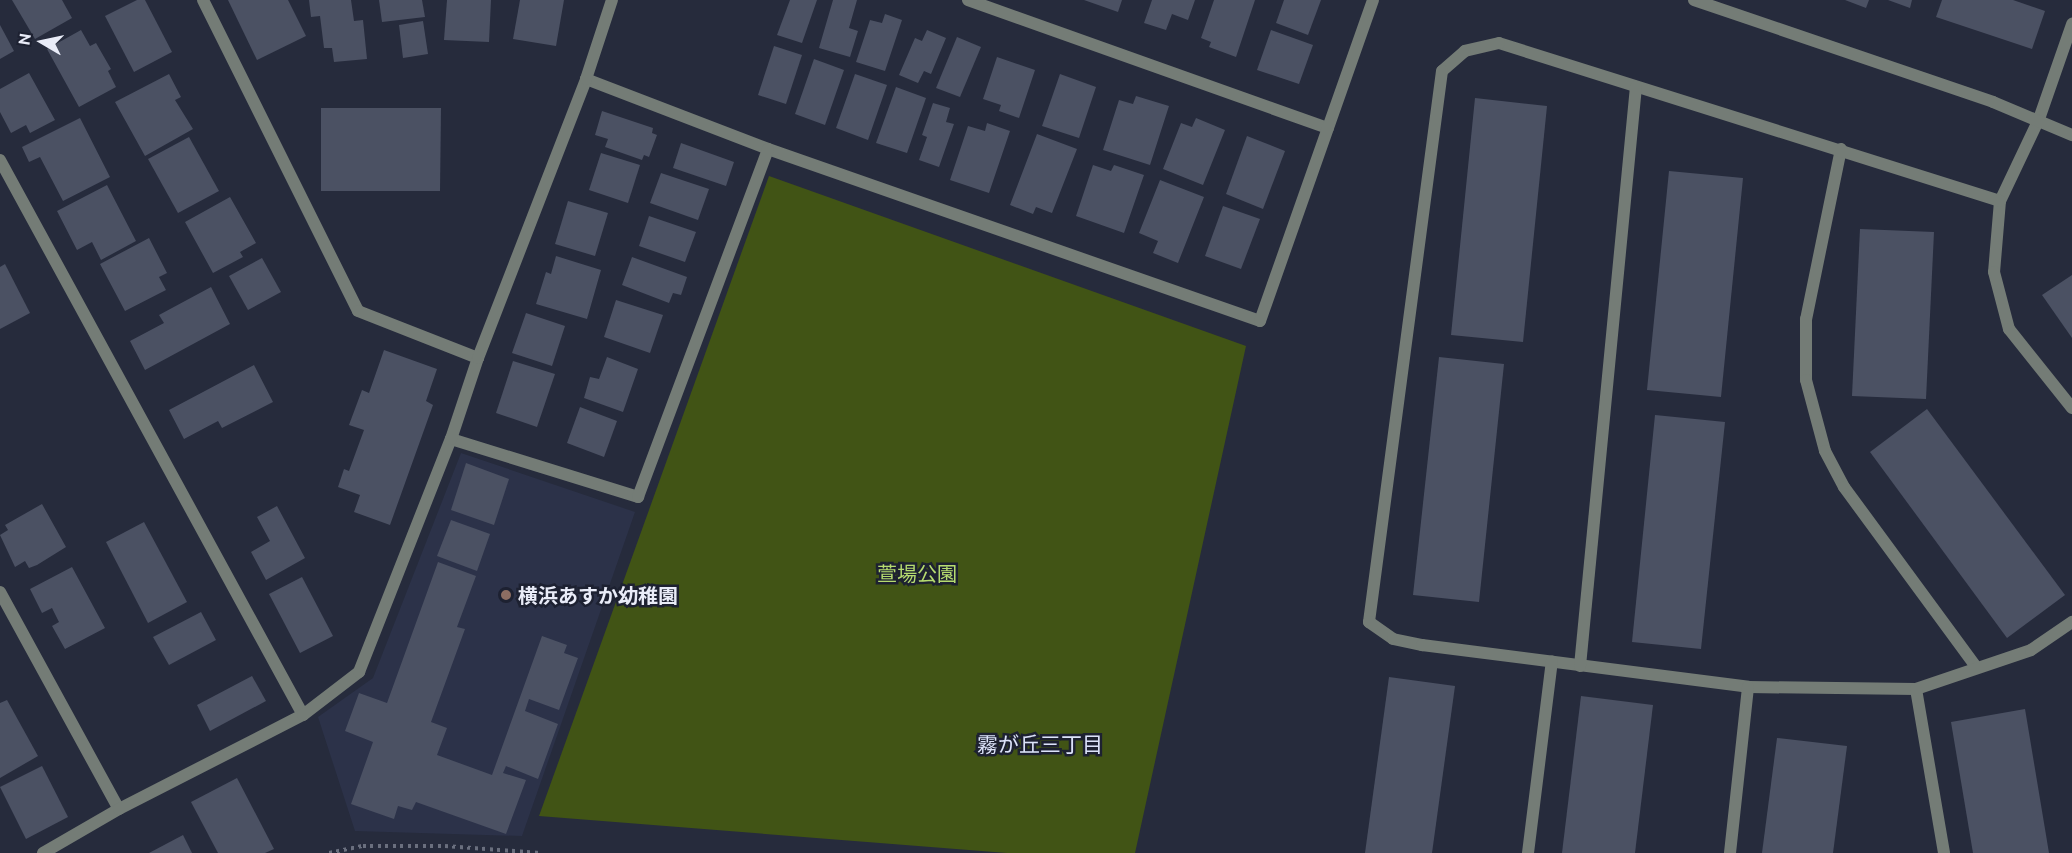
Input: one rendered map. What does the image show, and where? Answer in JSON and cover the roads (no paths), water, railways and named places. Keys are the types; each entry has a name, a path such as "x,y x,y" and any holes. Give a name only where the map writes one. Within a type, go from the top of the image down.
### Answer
{"street":[{"path":"203,0 358,311 478,358"},
{"path":"43,853 119,809 303,714 359,672 451,439 478,358 586,79 612,0"},
{"path":"968,0 1328,128"},
{"path":"586,79 768,149 1260,321 1373,0"},
{"path":"1694,0 2039,119 2072,135"},
{"path":"2072,24 2039,119 2000,201 1994,272 2009,329 2072,408"},
{"path":"2000,201 1499,43 1465,51 1442,71 1369,622 1393,639 1422,645 1748,687 1916,689 2031,650 2072,622"},
{"path":"1580,666 1636,87"},
{"path":"451,439 638,497 768,149"},
{"path":"1841,149 1806,319 1806,380 1825,451 1844,488 1977,667"},
{"path":"0,160 303,714"},
{"path":"0,592 119,809"},
{"path":"1528,853 1552,661"},
{"path":"1730,853 1748,687"},
{"path":"1916,689 1944,853"}],"place":[{"name":"横浜あすか幼稚園","path":"506,595"}],"district":[{"name":"霧が丘三丁目","path":"1040,744"}],"park label":[{"name":"萱場公園","path":"917,573"}]}
